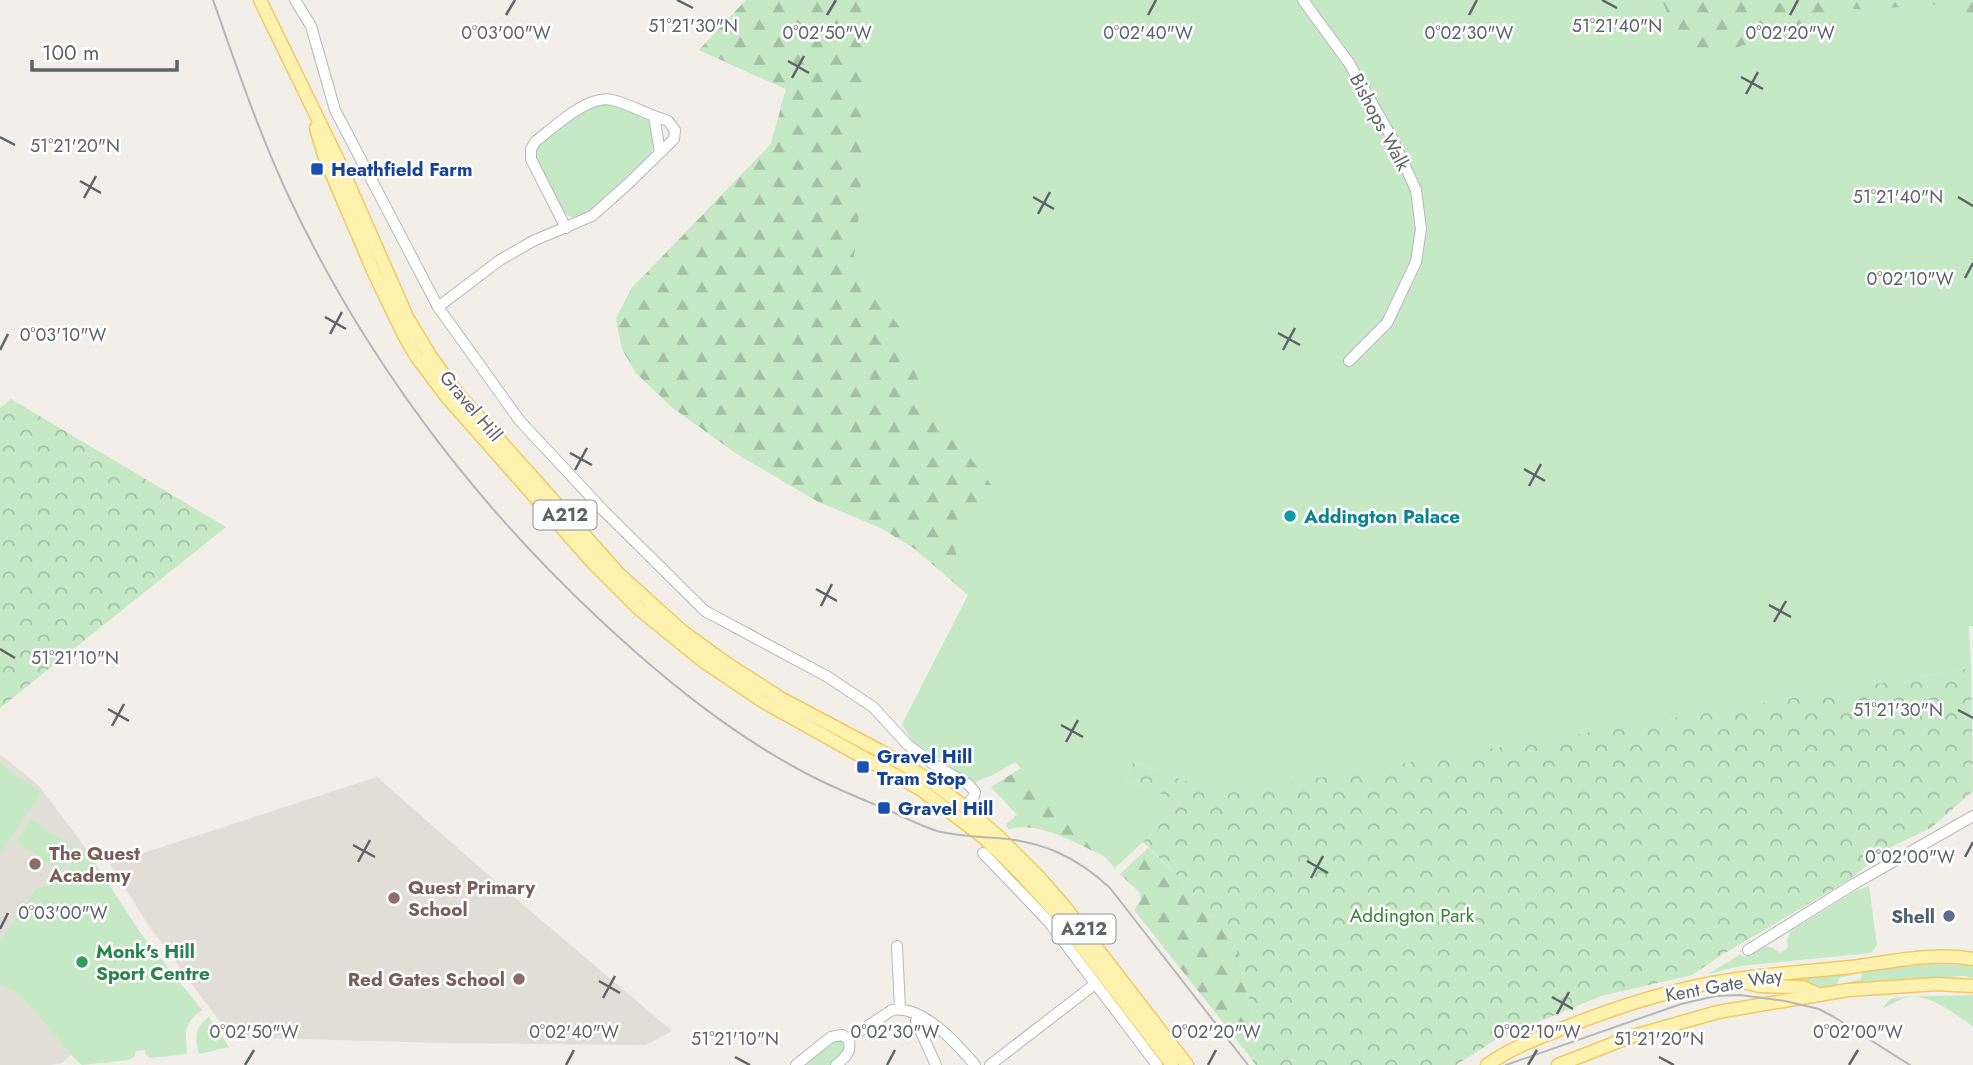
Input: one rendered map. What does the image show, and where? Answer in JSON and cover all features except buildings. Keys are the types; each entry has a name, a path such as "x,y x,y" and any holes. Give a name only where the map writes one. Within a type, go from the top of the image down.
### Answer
{"main road":[{"name":"Gravel Hill","path":"260,0 338,160 407,317 458,394 599,553 660,613 729,665 809,715 929,780 1000,838 1065,907 1187,1065"},
{"name":"Gravel Hill","path":"306,94 325,158 375,275 416,356 453,404 593,563 646,616 704,661 773,707 920,789 983,837 1016,877 1058,915 1172,1065"},
{"name":"Kent Gate Way","path":"1487,1065 1537,1038 1606,1012 1678,990 1922,957 1973,959"},
{"path":"1737,980 1759,986 1802,987 1818,994"},
{"name":"Kent Gate Way","path":"1558,1065 1630,1037 1718,1012 1818,994 1937,984 1973,986"}],"street":[{"name":"Gravel Hill","path":"295,0 311,26 335,110 438,307 520,421 603,510 705,611 828,677 873,707 908,745 933,764 968,784 975,792 965,807"},
{"name":"Bishops Walk","path":"1303,0 1349,63 1392,138 1416,190 1421,229 1416,262 1387,323 1349,361"},
{"path":"438,307 500,260 533,241 566,228 592,216 674,139 676,130 668,121 612,100 601,99 590,102 534,142 531,159 566,228"},
{"path":"654,116 660,152"},
{"path":"1748,950 1910,850 1973,816"},
{"name":"Gravel Hill","path":"983,853 1016,877 1157,1065"},
{"path":"1775,933 1781,945"},
{"path":"897,946 900,1009"},
{"path":"990,1065 1096,984"},
{"path":"848,1039 892,1010 900,1009 940,1028 975,1065"},
{"path":"919,1016 916,1021 936,1065"},
{"path":"796,1065 831,1037 842,1035 850,1044 847,1055 836,1065"}],"shaded area":[{"name":"The Quest Academy","path":"0,754 39,786 84,846 58,883 35,889 0,941"},
{"path":"377,777 672,1031 646,1045 231,1037 147,923 110,864"},
{"path":"0,983 25,1000 71,1055 62,1063 0,1065"}],"green space":[{"path":"746,0 1973,0 1973,626 1969,626 1971,668 1228,794 1133,762 1125,780 1181,802 1115,868 1015,762 975,782 913,742 902,724 968,595 915,549 881,528 817,501 737,454 673,408 636,373 622,349 616,318 632,288 771,144 786,89 699,50"},
{"path":"746,0 866,0 869,59 854,256 888,313 899,326 906,353 932,409 1001,497 974,510 959,525 956,554 968,595 915,549 881,528 817,501 737,454 673,408 636,373 622,349 616,318 632,288 771,144 786,89 699,50"},
{"path":"1662,0 1745,0 1789,4 1973,0 1973,15 1932,4 1868,10 1835,7 1809,34 1743,45 1706,60 1689,54 1673,38"},
{"path":"611,104 649,120 653,137 652,150 606,199 575,218 562,211 536,157 538,144 591,106"},
{"path":"11,399 226,527 0,708 0,408"},
{"name":"Addington Park","path":"1971,668 1973,791 1931,828 1889,848 1849,880 1692,975 1601,996 1497,1039 1456,1065 1256,1065 1244,1049 1258,1036 1237,951 1229,932 1217,918 1202,911 1190,900 1179,877 1143,842 1181,802 1125,780 1133,762 1228,793"},
{"path":"0,763 42,793 0,853"},
{"path":"1021,768 1104,856 1046,831 1021,827 1009,829 1005,825 1017,815 991,787"},
{"path":"31,819 76,849 61,871 16,841"},
{"name":"Monk's Hill Sport Centre","path":"84,846 139,931 202,1010 188,1024 187,1054 150,1058 145,1050 136,1051 135,1056 129,1060 82,1065 25,1000 0,983 0,941 35,889 58,883"},
{"path":"1148,848 1179,877 1190,900 1202,911 1217,918 1229,932 1237,951 1258,1036 1244,1049 1134,910 1141,900 1140,893 1120,874"},
{"path":"1869,886 1877,945 1871,953 1740,966 1708,974 1741,954 1744,957 1762,947 1770,947 1780,953 1788,948 1787,939 1791,931 1855,891"},
{"path":"1930,964 1973,965 1973,978 1964,976 1914,979 1845,986 1846,983 1861,979 1862,971"},
{"path":"1854,972 1839,978 1837,986 1814,989 1789,983 1789,980"},
{"path":"1973,995 1973,1026 1943,1006 1918,997 1906,998 1883,1008 1890,999 1898,997"},
{"path":"209,1017 229,1047 199,1054 198,1029"},
{"path":"837,1040 845,1042 845,1054 831,1065 803,1065"}],"tram line":[{"path":"213,0 276,169 316,252 349,309 421,419 504,522 549,570 673,684 728,725 785,762 833,787 931,829 1044,847 1072,859 1098,877 1110,888 1248,1065"},
{"path":"1506,1065 1681,1004 1716,996 1740,995 1819,1009 1910,1065"}],"place":[{"name":"Heathfield Farm","path":"317,169"},
{"name":"Addington Palace","path":"1290,516"},
{"name":"Gravel Hill Tram Stop","path":"863,767"},
{"name":"Gravel Hill","path":"884,808"},
{"name":"The Quest Academy","path":"35,864"},
{"name":"Quest Primary School","path":"394,898"},
{"name":"Shell","path":"1949,916"},
{"name":"Monk's Hill Sport Centre","path":"82,962"},
{"name":"Red Gates School","path":"519,979"}]}
